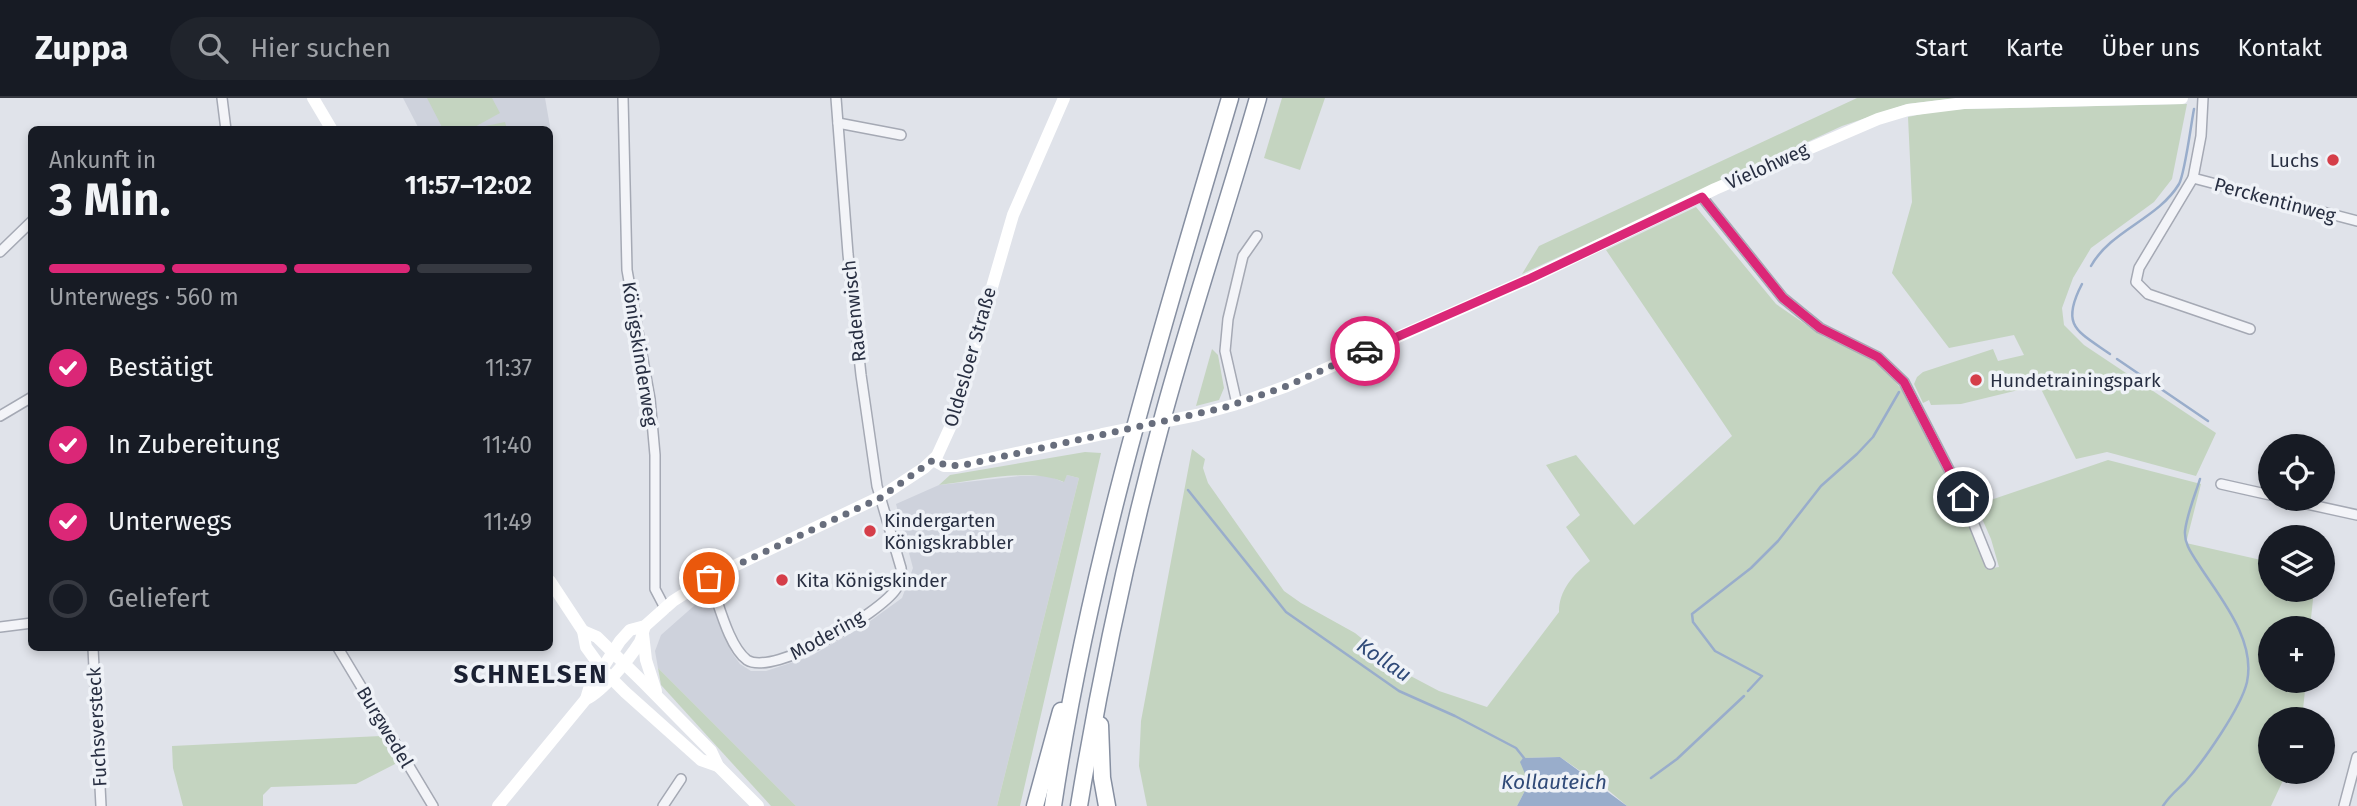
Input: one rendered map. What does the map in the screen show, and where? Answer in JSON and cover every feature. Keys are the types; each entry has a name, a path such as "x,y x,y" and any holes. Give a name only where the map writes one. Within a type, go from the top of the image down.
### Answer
{"highway":[{"path":"1053,806 1076,677 1130,441 1232,98"},
{"path":"1079,806 1099,692 1136,520 1165,411 1248,131 1255,98"},
{"path":"1035,806 1059,716 1076,677"},
{"path":"1099,692 1101,778 1107,806"}],"main road":[{"path":"313,98 330,126"},
{"name":"Oldesloer Straße","path":"606,673 623,663 641,640 644,629 665,608 709,578 880,498 933,460 953,421 1013,215 1064,98"},
{"name":"Vielohweg","path":"933,460 948,466 977,461 1197,415 1237,404 1299,380 1531,278 1845,132 1908,110 1964,103 2182,98"},
{"path":"941,448 960,460 977,461"},
{"path":"553,586 583,631 586,647 606,673 701,760 718,766"},
{"path":"644,629 646,660 659,698"},
{"name":"Oldesloer Straße","path":"498,806 586,699 596,695 613,652 631,630 644,629"},
{"path":"583,631 597,637 613,652 711,751 718,766 758,806"}],"street":[{"path":"222,98 226,126"},
{"name":"Königskinderweg","path":"624,98 627,270 650,400 655,455 655,589 665,608"},
{"name":"Radenwisch","path":"836,98 861,375 880,498"},
{"name":"Perckentinweg","path":"2203,98 2201,136 2193,178 2140,268 2136,282 2148,294 2250,329"},
{"path":"838,123 901,135"},
{"name":"Perckentinweg","path":"2193,178 2357,221"},
{"path":"1702,197 1783,298 1820,328 1878,357 1904,382 1963,497 1990,564"},
{"path":"0,252 28,225"},
{"path":"1237,404 1225,351 1228,319 1242,256 1257,236"},
{"path":"0,416 28,399"},
{"path":"2221,484 2258,492"},
{"name":"Modering","path":"709,578 734,645 749,661 757,664 769,663 808,649 882,603 898,585 901,568 880,498"},
{"path":"2335,510 2357,515"},
{"path":"0,627 28,624"},
{"name":"Fuchsversteck","path":"93,651 101,806"},
{"name":"Burgwedel","path":"340,651 433,806"},
{"path":"2344,806 2357,757"},
{"path":"663,806 681,779"}],"shaded area":[{"path":"403,98 545,98 550,126 417,126"},
{"path":"1067,475 1079,478 997,806 796,806 658,668 655,651 661,635 704,597 712,605 732,653 740,664 751,671 766,671 809,657 862,627 902,598 913,568 896,504 939,485 1020,476 1049,476 1063,482"}],"green space":[{"path":"427,98 492,98 500,113 476,126 441,126"},
{"path":"1282,98 1325,98 1300,170 1264,158"},
{"path":"1857,98 1958,98 1907,104 1842,126 1522,274 1539,246"},
{"path":"2187,104 2172,179 2154,202 2091,248 2073,278 2062,308 2064,325 2084,345 2216,433 2196,476 2107,452 2076,459 2039,385 1961,404 1931,405 1929,400 1923,403 1914,384 1923,372 1993,349 1998,361 2024,355 2014,335 1949,348 1892,273 1912,202 1908,117 1963,109"},
{"path":"505,122 506,126 486,126"},
{"path":"1696,207 1776,304 1824,337 1877,359 1902,390 1960,496 1986,569 1999,567 1991,539 1976,505 2108,460 2201,484 2186,543 2258,559 2258,602 2313,602 2311,616 2258,616 2258,693 2305,693 2303,707 2258,707 2258,784 2281,784 2271,806 1627,806 1560,757 1524,758 1521,761 1529,783 1517,806 1147,806 1139,766 1141,721 1192,449 1205,459 1203,468 1208,483 1284,591 1355,633 1403,672 1439,691 1487,707 1559,612 1561,597 1568,584 1590,561 1566,527 1580,515 1546,465 1576,455 1634,525 1732,436 1606,250"},
{"path":"1212,349 1218,355 1224,388 1219,400 1196,406"},
{"path":"1085,452 1101,453 1020,806 997,806 1079,478 1067,475 1064,482 1019,475 939,485 950,475"},
{"path":"658,668 796,806 771,806 661,685"},
{"path":"381,736 397,763 356,784 271,787 263,795 263,806 183,806 173,768 172,746"}],"water":[{"name":"Kollauteich","path":"1560,757 1627,806 1517,806 1529,783 1520,762 1523,758"}],"waterway":[{"path":"2091,266 2110,243 2159,207 2179,184 2194,109"},
{"path":"2082,284 2072,309 2072,319 2081,333 2110,354"},
{"path":"2117,359 2208,421"},
{"path":"1748,691 1762,676 1715,651 1693,622 1692,614 1751,568 1778,541 1821,486 1873,437 1899,392"},
{"path":"2163,806 2211,748 2237,706 2247,682 2246,650 2241,635 2226,605 2191,553 2186,540 2187,518 2200,479"},
{"name":"Kollau","path":"1188,490 1286,612 1399,691 1516,748 1524,758"},
{"path":"1651,778 1677,759 1744,696"}],"way so far":[{"path":"709,578 880,498 933,460 948,466 964,465 1208,412 1287,386 1365,351"}],"place":[{"name":"Luchs","path":"2333,160"},
{"name":"Hundetrainingspark","path":"1976,380"},
{"name":"Kindergarten Königskrabbler","path":"870,531"},
{"name":"Kita Königskinder","path":"782,580"}],"district":[{"name":"SCHNELSEN","path":"531,674"}],"route":[{"path":"1365,351 1531,278 1702,197 1783,298 1820,328 1878,357 1904,382 1963,497"}]}
